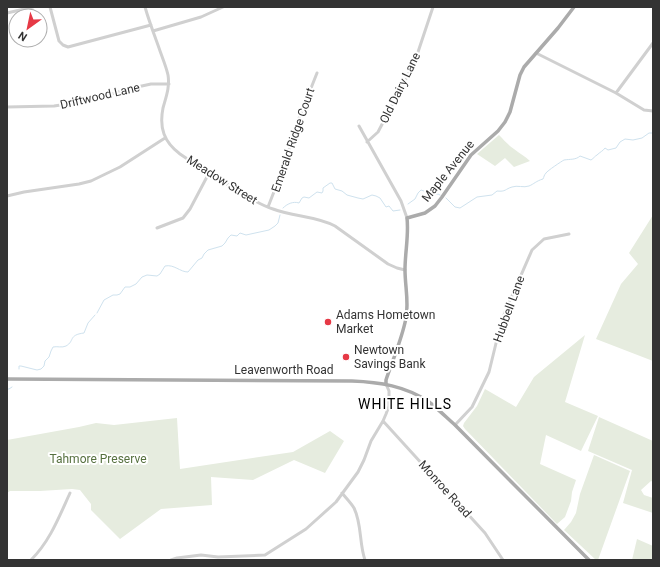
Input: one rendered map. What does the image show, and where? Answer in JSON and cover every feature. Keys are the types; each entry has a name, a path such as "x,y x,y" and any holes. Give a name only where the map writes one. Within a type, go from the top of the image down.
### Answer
{"main road":[{"name":"Maple Avenue","path":"407,218 425,213 435,206 471,155 501,128 509,116 520,75 524,67 574,7"},
{"path":"386,384 406,318 408,296 405,270 406,241 408,233 407,218"},
{"name":"Leavenworth Road","path":"7,379 352,380 386,384 420,396 430,403 455,425 589,560"}],"street":[{"path":"7,13 33,7"},
{"path":"50,7 59,41 68,47 151,25"},
{"path":"7,196 91,181 120,167 165,138 162,129 162,115 169,84 167,71 144,7"},
{"path":"153,32 223,7"},
{"name":"Old Dairy Lane","path":"367,142 378,132 410,71 418,52 432,7"},
{"path":"616,93 653,44"},
{"path":"536,53 616,93 644,110 653,111"},
{"name":"Emerald Ridge Court","path":"268,208 286,161 294,131 317,72"},
{"name":"Driftwood Lane","path":"7,107 54,106 88,101 151,84 169,84"},
{"path":"360,126 367,142 401,201 407,218"},
{"name":"Meadow Street","path":"165,138 171,147 176,151 209,173 268,208 316,218 329,223 384,262 405,270"},
{"path":"157,228 183,218 190,209 209,173"},
{"name":"Hubbell Lane","path":"455,425 472,407 489,372 505,312 532,250 544,239 570,234"},
{"path":"171,560 201,555 218,557 265,555 306,528 336,502 358,472 371,441 383,421 389,406 389,391 386,384"},
{"name":"Monroe Road","path":"383,421 485,533 503,560"},
{"path":"31,560 37,554 51,533 70,493"},
{"path":"342,493 353,506 358,518 361,546 365,560"}],"green space":[{"path":"499,135 510,146 530,161 514,167 505,158 495,166 477,154"},
{"path":"653,215 653,361 596,339 621,284 638,264 629,253"},
{"path":"585,335 565,402 598,416 581,451 546,435 540,464 576,480 565,517 557,524 463,426 477,406 485,389 516,407 534,377"},
{"path":"599,417 653,441 653,482 651,481 641,490 644,495 653,498 653,513 623,503 632,470 588,451"},
{"name":"Tahmore Preserve","path":"177,418 180,469 293,452 330,431 344,441 325,473 294,460 253,480 211,477 212,505 161,509 120,539 91,510 91,504 80,490 10,491 7,493 7,440 96,423 114,425"},
{"path":"594,455 630,471 598,560 596,560 564,530 576,513 580,494"},
{"path":"637,539 653,546 653,560 632,560"}],"waterway":[{"path":"446,198 455,207 460,208 477,197 492,195 497,191 504,191 514,186 527,187 543,179 547,172 564,160 575,159 580,156 591,160 605,148 608,150 616,148 620,142 625,139 633,140 642,138 649,133 653,133"},
{"path":"283,208 290,203 299,203 304,197 309,198 317,192 322,193 323,188 332,183 335,189 342,191 347,195 363,199 372,195 376,196 380,198 386,207 389,206 393,211 400,210"},
{"path":"408,204 415,199 421,190 430,196 440,195"},
{"path":"97,313 104,300 113,295 120,294 125,287 130,287 136,284 142,277 147,275 157,276 165,266 171,266 188,272 208,250 222,246 231,235 237,236 240,233 246,235 269,230 278,223 280,215"},
{"path":"19,369 19,366 37,370 41,369 49,357 53,347 66,346 76,335 84,333 88,323 95,315"},
{"path":"7,389 12,387"}],"place":[{"name":"Adams Hometown Market","path":"328,322"},
{"name":"Newtown Savings Bank","path":"346,357"}],"district":[{"name":"WHITE HILLS","path":"405,404"}]}
